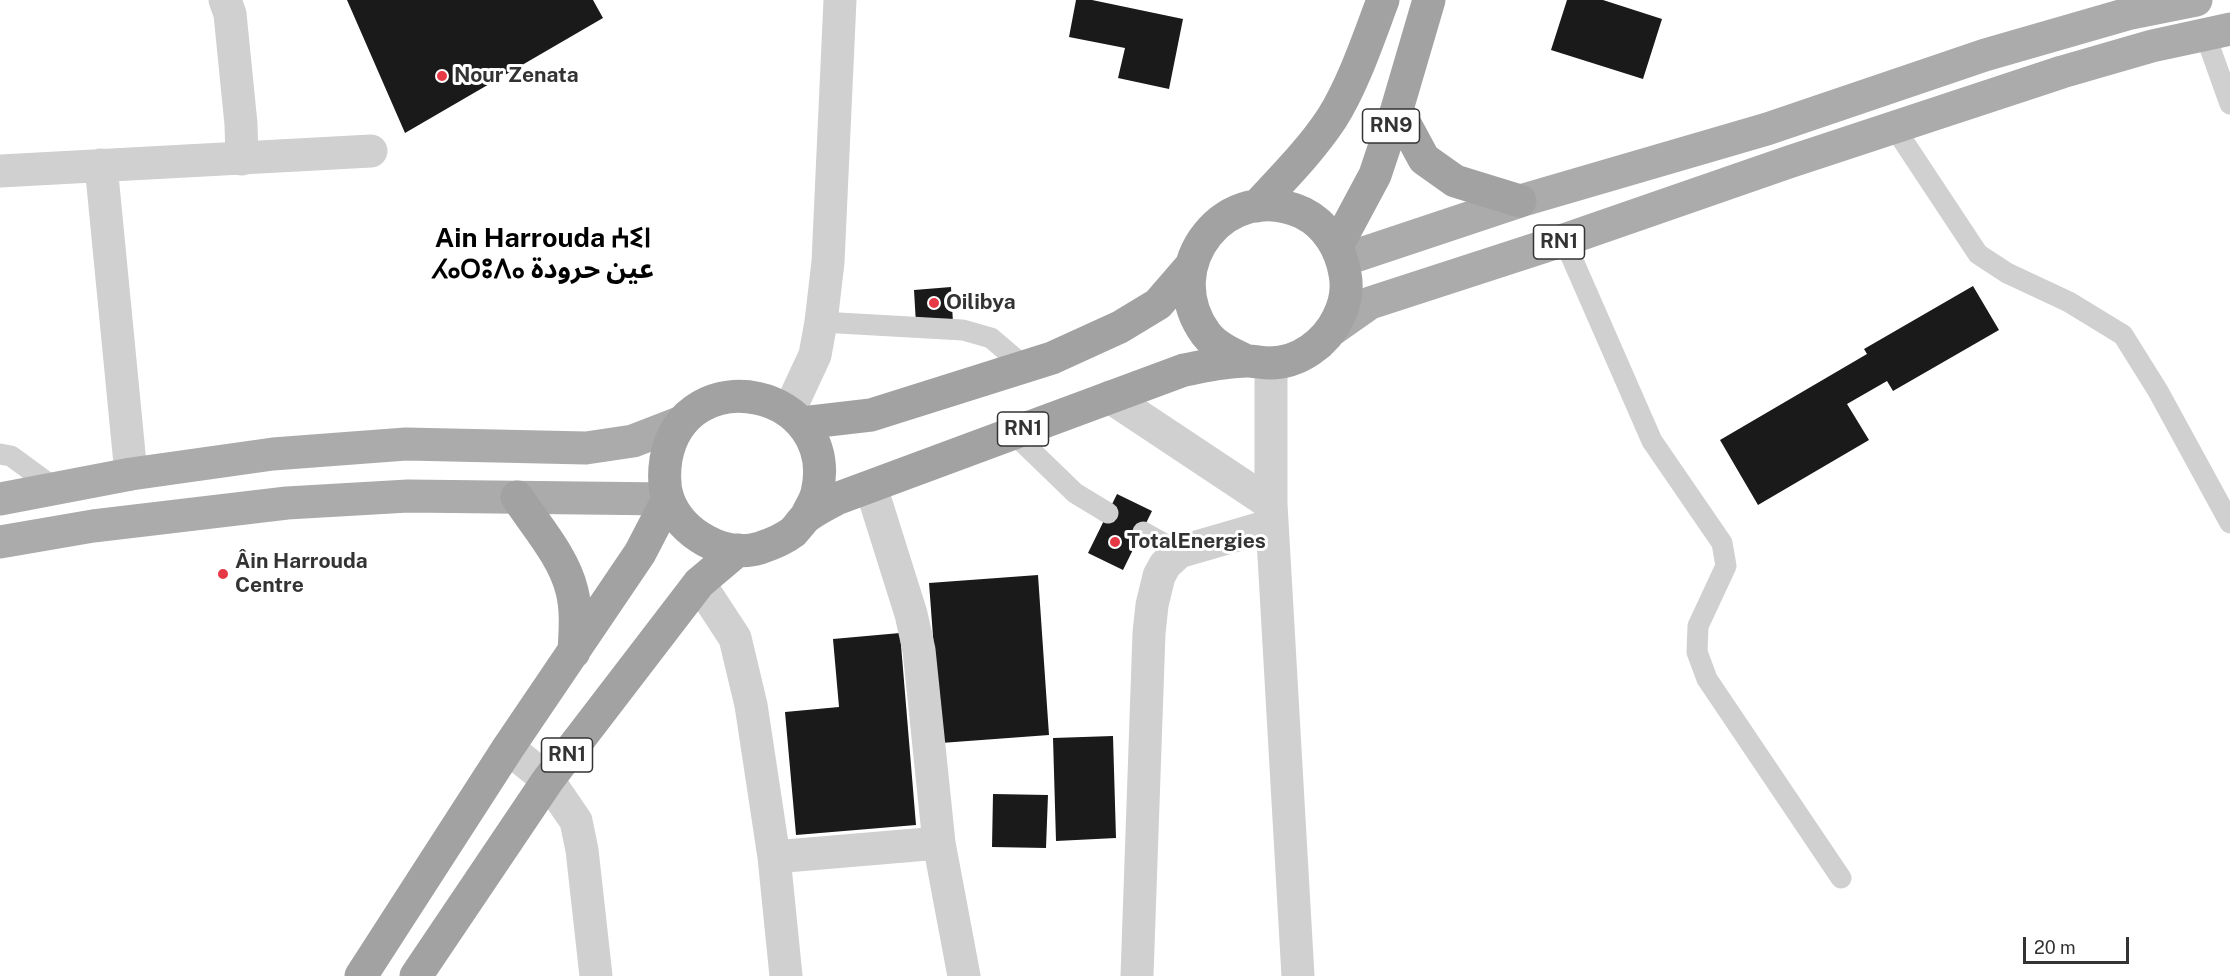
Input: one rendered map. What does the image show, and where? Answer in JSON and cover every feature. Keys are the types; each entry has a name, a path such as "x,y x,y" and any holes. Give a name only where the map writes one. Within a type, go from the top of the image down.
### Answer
{"highway":[{"name":"RN9","path":"1257,206 1302,156 1332,118 1362,56 1383,0"},
{"name":"RN9","path":"1340,253 1375,175 1429,0"},
{"path":"1397,109 1424,159 1455,181 1520,201"},
{"path":"1259,362 1225,351 1207,335 1194,314 1188,291 1190,267 1199,244 1214,226 1234,212 1257,206 1281,207 1304,214 1323,228 1340,253"},
{"name":"RN1","path":"806,518 817,495 820,469 814,444 796,417 769,400 746,395 722,397 701,407 682,422 669,446 664,472 668,499 680,519 696,535 716,546 738,550 758,549 793,532 806,518 836,499 1184,370 1214,364 1259,362 1295,358 1302,355 1316,347 1333,329 1343,308 1347,284 1340,253"},
{"path":"796,417 871,415 1052,358 1120,327 1158,304 1190,267"},
{"path":"517,497 559,559 572,590 575,616 574,652"},
{"name":"RN1","path":"361,976 508,748 640,553 668,499"},
{"name":"RN1","path":"416,976 549,780 699,583 738,550"}],"main road":[{"name":"RN1","path":"1340,253 1767,129 1985,55 2131,13 2196,0"},
{"name":"RN1","path":"1333,329 1370,303 2062,72 2218,31"},
{"path":"0,499 131,474 273,454 406,444 586,448 633,441 682,422"},
{"path":"0,542 93,526 287,503 408,496 668,499"}],"street":[{"path":"225,0 230,14 241,124 242,159"},
{"path":"796,417 815,355 828,262 840,0"},
{"path":"0,171 371,151"},
{"path":"101,165 131,474"},
{"path":"1259,362 1271,514 1298,976"},
{"path":"1110,397 1271,514"},
{"path":"871,487 911,614 919,650 939,843 964,976"},
{"path":"1137,976 1149,633 1152,605 1159,576 1165,565 1179,552 1271,514"},
{"path":"699,583 735,638 752,705 774,857 786,976"},
{"path":"508,748 549,780 576,821 582,850 596,976"},
{"path":"774,857 939,843"}],"lane":[{"path":"2218,31 2230,104"},
{"path":"1894,127 1978,254 2007,273 2069,302 2123,336 2158,392 2230,523"},
{"path":"1564,240 1652,441 1722,543 1726,566 1698,626 1697,652 1707,679 1841,878"},
{"path":"821,322 963,330 991,338 1025,367"},
{"path":"1013,433 1075,493 1108,513"},
{"path":"0,454 10,456 56,489"},
{"path":"1143,532 1179,552"}],"building":[{"name":"Nour Zenata","path":"347,0 593,0 603,18 405,133"},
{"path":"1076,0 1092,0 1183,19 1169,89 1118,78 1125,48 1069,37"},
{"path":"1567,0 1603,0 1662,19 1643,79 1551,50"},
{"path":"1973,286 1999,330 1893,391 1887,381 1847,404 1869,440 1758,505 1720,440 1867,354 1864,349"},
{"name":"Oilibya","path":"951,287 953,323 916,324 914,290"},
{"name":"TotalEnergies","path":"1117,494 1152,511 1123,570 1088,553"},
{"path":"1038,575 1049,735 941,743 929,583"},
{"path":"900,633 916,825 796,835 785,712 839,707 833,639"},
{"path":"1113,736 1116,838 1056,841 1053,738"},
{"path":"993,794 1048,795 1046,848 992,847"}],"place":[{"name":"Nour Zenata","path":"442,76"},
{"name":"Oilibya","path":"934,303"},
{"name":"TotalEnergies","path":"1115,542"},
{"name":"Âin Harrouda Centre","path":"223,574"}],"district":[{"name":"Ain Harrouda ⵄⵉⵏ ⵃⴰⵔⵓⴷⴰ عين حرودة","path":"543,254"}]}
